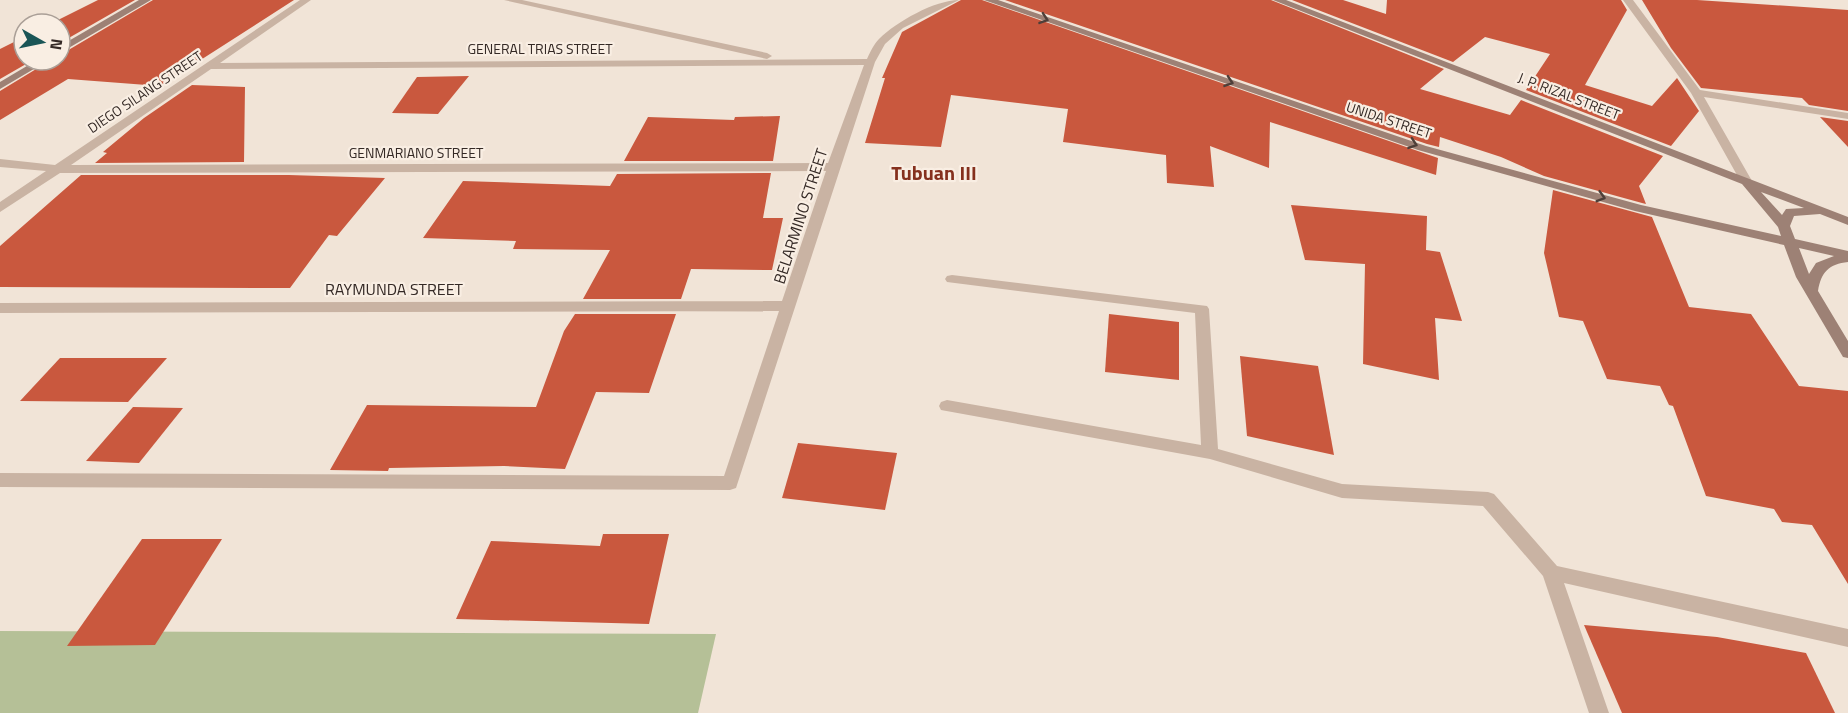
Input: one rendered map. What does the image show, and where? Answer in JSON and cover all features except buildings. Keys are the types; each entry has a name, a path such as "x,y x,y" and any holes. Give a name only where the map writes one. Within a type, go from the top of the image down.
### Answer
{"street":[{"path":"72,43 146,0"},
{"name":"DIEGO SILANG STREET","path":"0,208 306,0"},
{"path":"509,0 796,62"},
{"name":"BELARMINO STREET","path":"0,480 730,483 833,167 870,62 881,42 900,26 954,0"},
{"name":"UNIDA STREET","path":"988,0 1422,147 1640,208 1848,257"},
{"name":"J. P. RIZAL STREET","path":"1278,0 1846,220"},
{"path":"1628,0 1696,93 1746,181 1784,226 1811,291 1848,352"},
{"name":"GENERAL TRIAS STREET","path":"210,66 870,62"},
{"path":"0,86 24,72"},
{"path":"1696,93 1848,116"},
{"name":"GENMARIANO STREET","path":"0,163 58,169 833,167"},
{"path":"1784,226 1785,218 1790,212 1813,212 1846,220"},
{"path":"1811,291 1814,273 1822,266 1848,257"},
{"path":"952,279 1202,309 1210,453"},
{"name":"RAYMUNDA STREET","path":"0,308 789,306"},
{"path":"947,406 1210,453 1342,490 1488,499 1551,572 1599,713"},
{"path":"1551,572 1848,638"}],"green space":[{"path":"0,631 716,634 698,713 0,713"}],"district":[{"name":"Tubuan III","path":"934,173"}]}
